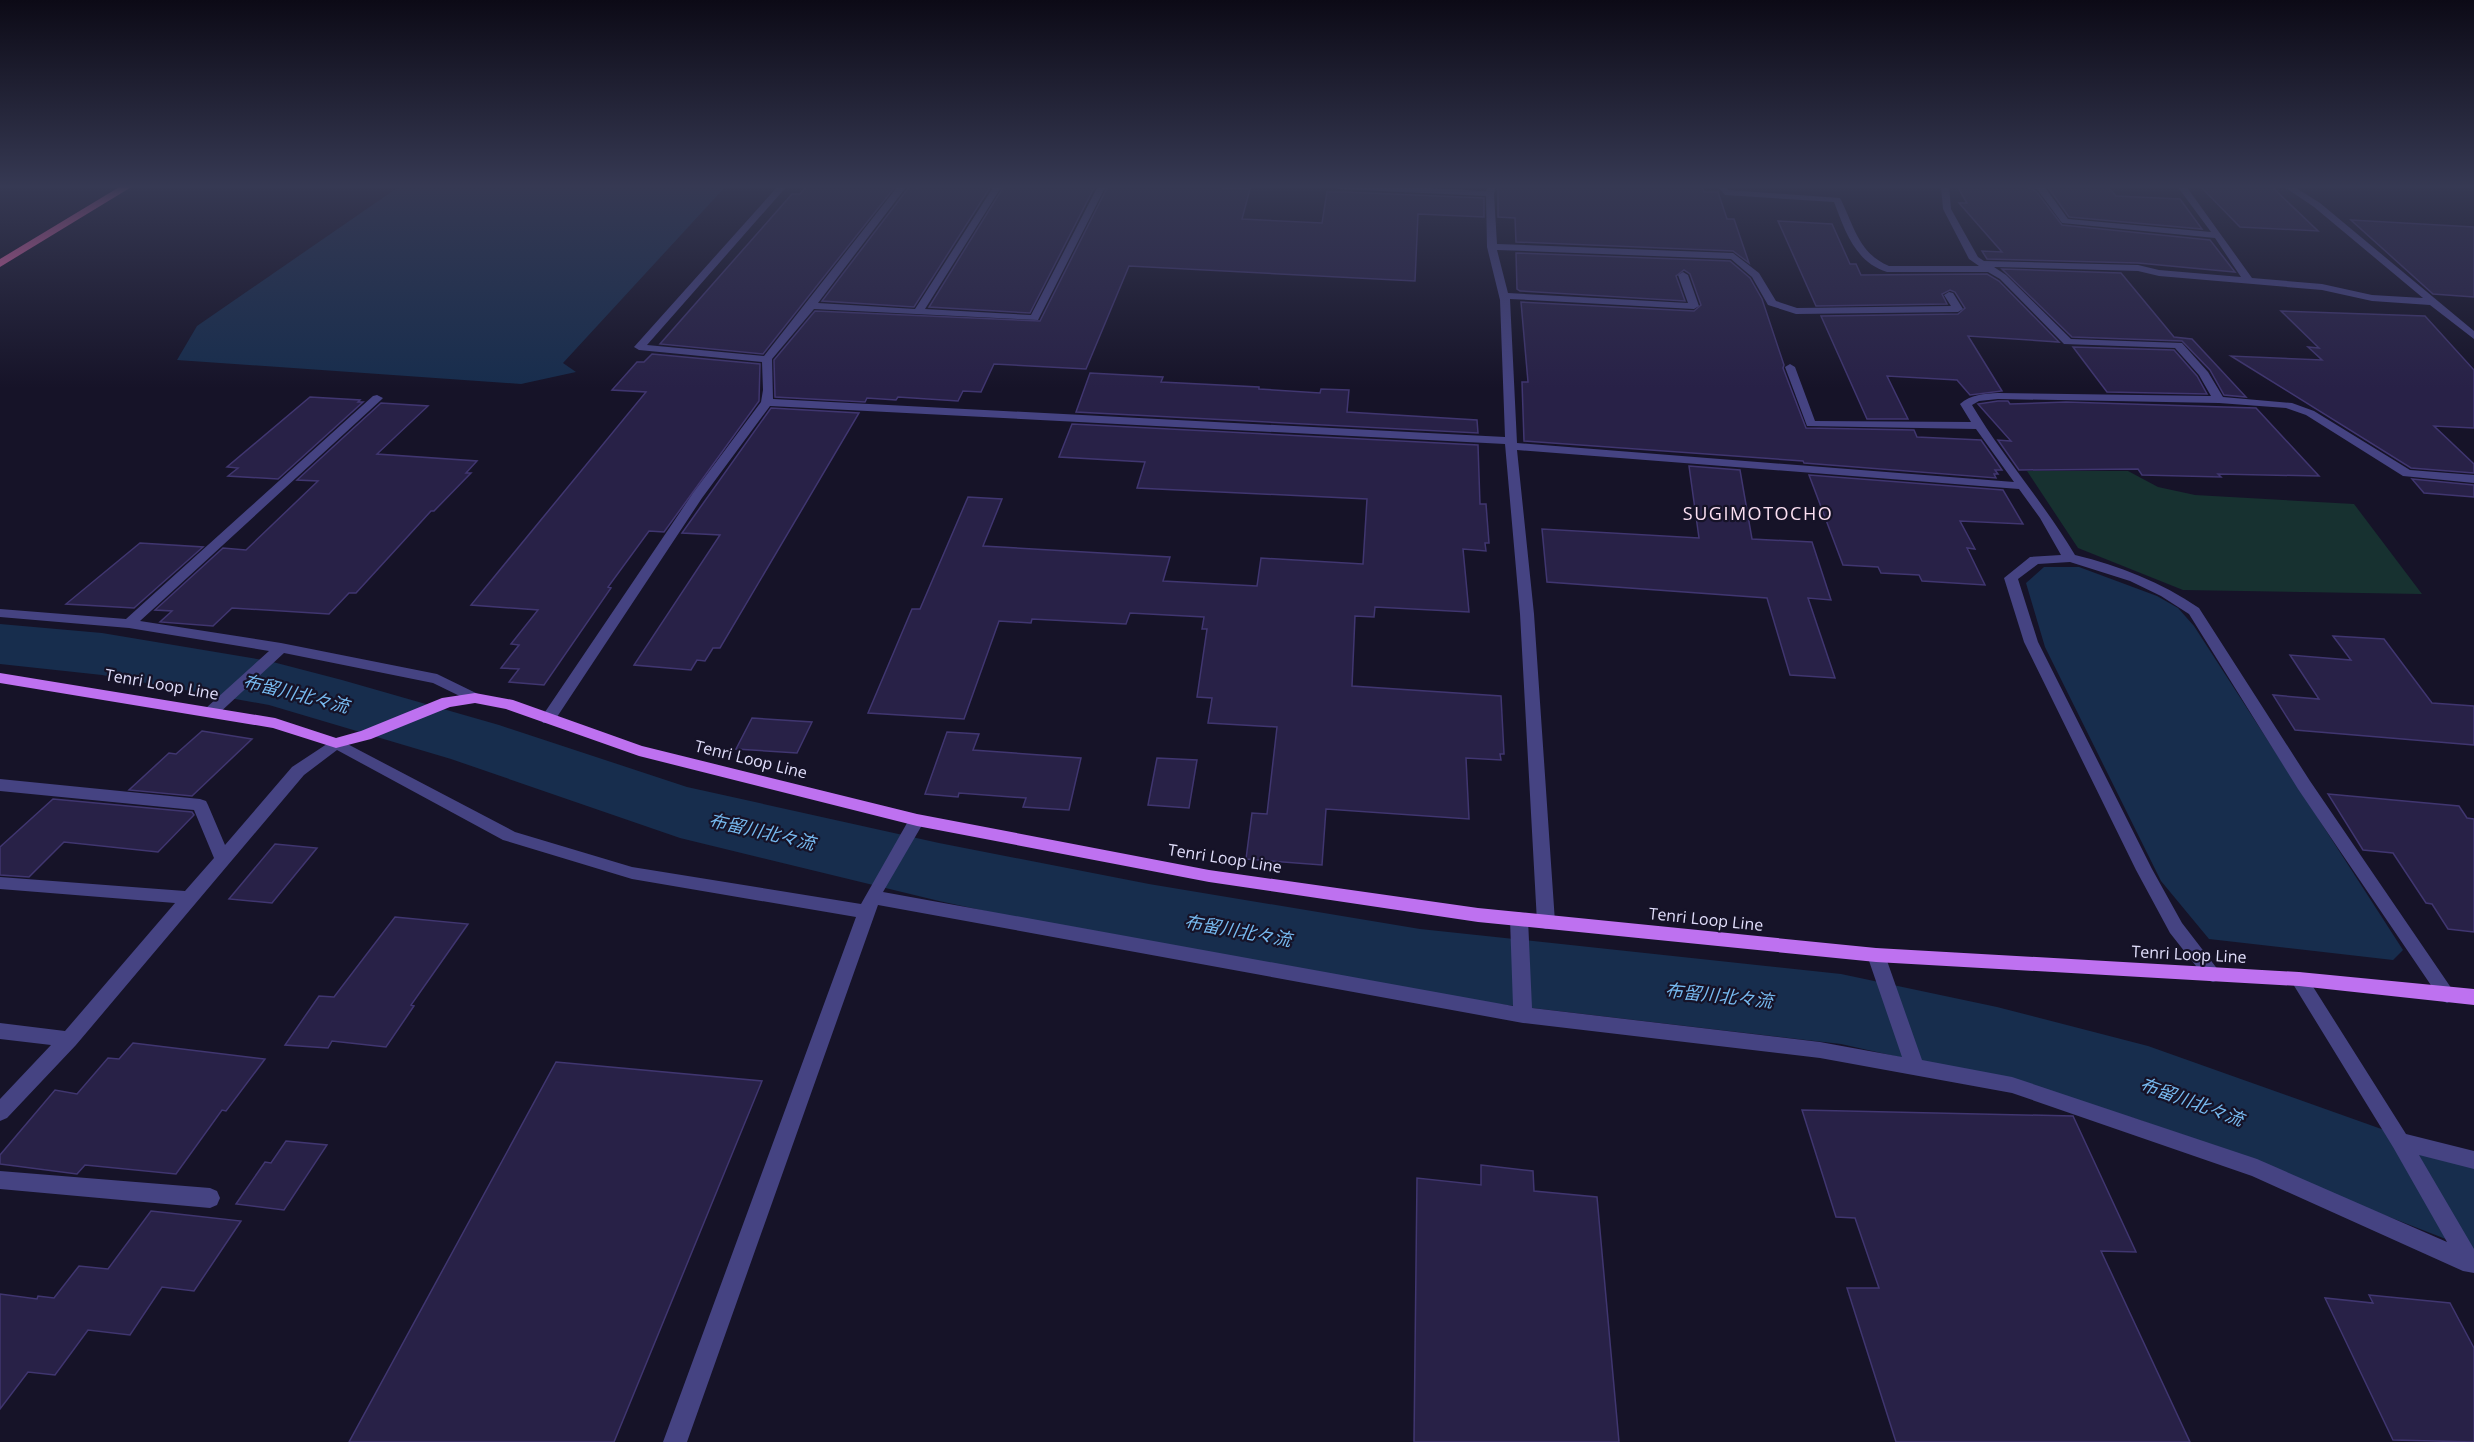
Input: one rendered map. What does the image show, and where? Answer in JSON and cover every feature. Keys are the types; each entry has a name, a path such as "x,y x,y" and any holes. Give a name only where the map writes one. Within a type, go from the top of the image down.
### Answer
{"highway":[{"path":"0,264 18,253"}],"main road":[{"name":"Tenri Loop Line","path":"0,678 275,723 336,743 366,735 447,702 475,698 508,704 639,751 917,820 1209,876 1519,919 1876,955 2299,979 2474,997"}],"street":[{"path":"723,253 639,347 767,358"},
{"path":"548,719 697,496 767,402 769,390 767,358 851,253"},
{"path":"918,312 955,253"},
{"path":"811,306 1034,318 1067,253"},
{"path":"1494,253 1504,296 1511,443 1527,614 1546,922"},
{"path":"1660,253 1732,256 1756,275 1772,303 1796,311 1958,309 1949,295"},
{"path":"1861,253 1874,265 1887,269 1987,266 2138,268 2159,273 2322,287 2372,298 2434,302"},
{"path":"1971,253 1974,259 2003,277 2068,342 2178,345 2204,374 2219,400"},
{"path":"2230,253 2248,280"},
{"path":"2375,253 2474,336"},
{"path":"1504,296 1694,306 1683,275"},
{"path":"1790,367 1811,424 1979,426"},
{"path":"129,624 377,398"},
{"path":"2070,558 2046,517 1979,426 1966,404 1976,398 2219,400 2288,405 2310,413 2407,473 2474,479"},
{"path":"767,402 1511,443 2022,486"},
{"path":"2213,975 2170,918 2031,642 2011,578 2035,560 2070,558 2091,562 2173,596 2194,611 2304,784 2447,995"},
{"path":"0,613 129,624 281,648 437,679 475,698"},
{"path":"211,712 281,648"},
{"path":"0,1112 69,1039 298,771 336,743 508,836 632,873 869,904 1523,1015 1820,1050 2012,1085 2257,1168 2469,1260"},
{"path":"0,785 200,805 223,859"},
{"path":"675,1442 869,904 917,820"},
{"path":"0,883 190,898"},
{"path":"1519,919 1523,1015"},
{"path":"1876,955 1915,1067"},
{"path":"2299,979 2400,1141 2469,1260"},
{"path":"0,1031 69,1039"},
{"path":"2400,1141 2474,1160"},
{"path":"0,1180 210,1198"}],"green space":[{"path":"2027,471 2128,471 2158,487 2195,495 2354,504 2422,594 2183,590 2078,548"}],"water":[{"path":"302,253 664,253 563,363 576,372 521,384 177,360 197,326"},
{"path":"2044,567 2079,567 2157,596 2178,608 2194,626 2403,950 2393,960 2209,939 2161,881 2045,647 2026,583"}],"building":[{"path":"740,253 843,253 763,354 660,344"},
{"path":"858,253 948,253 914,307 822,301"},
{"path":"962,253 1061,253 1030,313 929,307"},
{"path":"1074,253 1416,253 1415,281 1129,266 1086,369 994,364 981,392 963,391 958,401 898,397 896,400 867,398 865,402 775,397 774,360 815,311 1040,321"},
{"path":"1516,253 1730,261 1750,278 1762,299 1784,365 1783,368 1806,428 1914,430 1917,437 1981,440 2002,470 1995,470 1998,474 1994,474 1996,478 1804,463 1803,461 1524,441 1522,382 1528,382 1521,302 1694,311 1701,305 1690,274 1684,270 1676,276 1685,301 1517,289"},
{"path":"1736,253 1746,253 1749,263"},
{"path":"1792,253 1845,253 1850,264 1856,264 1861,275 1987,274 1999,281 2059,342 1968,336 2002,391 1970,395 1957,380 1887,376 1908,419 1867,419 1821,316 1958,314 1965,308 1955,292 1950,290 1942,294 1947,304 1816,306"},
{"path":"1983,253 2220,253 2235,272 2138,263 1987,259"},
{"path":"2388,253 2474,253 2474,297 2433,294"},
{"path":"2002,269 2121,273 2174,337 2192,339 2246,397 2224,395 2210,370 2182,341 2072,337"},
{"path":"2281,311 2425,316 2474,370 2474,428 2434,426 2474,464 2474,473 2411,468 2231,356 2322,360 2308,347 2319,348"},
{"path":"2073,347 2174,350 2197,376 2207,394 2107,392"},
{"path":"652,354 760,364 759,401 664,532 649,531 608,587 611,588 544,685 509,682 519,669 501,668 519,645 511,644 538,610 471,605 646,392 612,390 637,362 644,362"},
{"path":"1090,373 1163,377 1161,382 1259,387 1259,389 1320,393 1321,389 1349,390 1347,412 1477,420 1478,433 1076,412"},
{"path":"310,397 363,402 278,479 228,476 238,468 227,467"},
{"path":"2008,401 2010,404 2066,402 2256,408 2319,476 2142,475 2138,469 2019,470 1998,440 2011,441 1978,404"},
{"path":"381,403 428,406 377,454 477,461 466,473 471,473 434,511 431,511 356,593 349,593 329,614 232,608 213,626 160,622 172,611 155,610 223,548 246,550 318,481 297,480"},
{"path":"771,408 859,413 720,648 713,648 705,661 697,660 691,670 634,665 720,535 682,533"},
{"path":"1072,424 1478,445 1480,504 1486,504 1489,543 1485,543 1486,551 1463,549 1469,612 1375,607 1374,617 1355,616 1352,686 1501,696 1504,754 1500,754 1501,760 1466,758 1469,819 1326,809 1322,865 1246,859 1252,813 1267,814 1277,727 1208,723 1212,698 1197,697 1207,629 1202,629 1204,617 1130,613 1126,624 1032,619 1031,623 999,621 964,719 868,713 912,609 920,609 968,497 1002,499 983,546 1170,557 1163,581 1257,586 1261,558 1363,564 1367,499 1137,488 1145,462 1059,457"},
{"path":"1689,466 1740,470 1752,539 1812,542 1831,600 1808,598 1835,678 1790,675 1767,598 1547,582 1542,529 1699,538"},
{"path":"1809,475 2003,490 2023,524 1960,521 1975,549 1967,548 1985,585 1922,581 1919,575 1881,573 1878,567 1843,565"},
{"path":"2412,479 2474,485 2474,497 2424,493"},
{"path":"140,543 203,547 134,608 66,604"},
{"path":"2333,636 2384,639 2432,703 2474,706 2474,745 2295,730 2273,695 2319,699 2290,655 2351,660"},
{"path":"752,718 812,722 797,753 736,749"},
{"path":"202,731 252,739 192,796 129,790 169,753 176,754"},
{"path":"947,732 979,734 973,750 1081,758 1069,810 1023,807 1026,798 959,793 958,797 925,794"},
{"path":"1157,758 1197,760 1189,808 1148,805"},
{"path":"2328,794 2459,806 2467,818 2474,819 2474,932 2448,929 2432,904 2426,903 2393,853 2363,850"},
{"path":"53,799 192,812 194,815 158,852 64,842 29,877 0,875 0,847"},
{"path":"275,844 317,848 272,903 229,899"},
{"path":"395,917 468,924 411,1005 414,1006 386,1047 332,1041 328,1048 285,1045 319,996 334,997"},
{"path":"133,1043 265,1059 226,1111 222,1110 176,1174 85,1165 77,1174 0,1164 0,1155 55,1090 77,1094 108,1058 119,1059"},
{"path":"556,1062 762,1081 614,1442 349,1442"},
{"path":"1802,1110 2073,1116 2136,1252 2101,1251 2190,1442 1896,1442 1847,1288 1879,1288 1855,1218 1836,1217"},
{"path":"286,1141 327,1145 284,1210 236,1204 265,1162 271,1163"},
{"path":"1481,1165 1533,1171 1534,1191 1597,1197 1619,1442 1414,1442 1417,1178 1481,1185"},
{"path":"151,1211 241,1221 194,1291 162,1287 130,1335 88,1330 55,1375 28,1372 0,1409 0,1294 37,1299 38,1296 54,1298 79,1266 108,1269"},
{"path":"2369,1295 2450,1303 2474,1348 2474,1442 2393,1440 2325,1298 2373,1303"}],"waterway":[{"name":"布留川北々流","path":"0,644 102,654 269,683 342,702 475,742 680,812 939,872 1149,915 1420,962 1841,1009 1997,1043 2148,1084 2474,1206"}],"district":[{"name":"SUGIMOTOCHO","path":"1758,513"}]}
